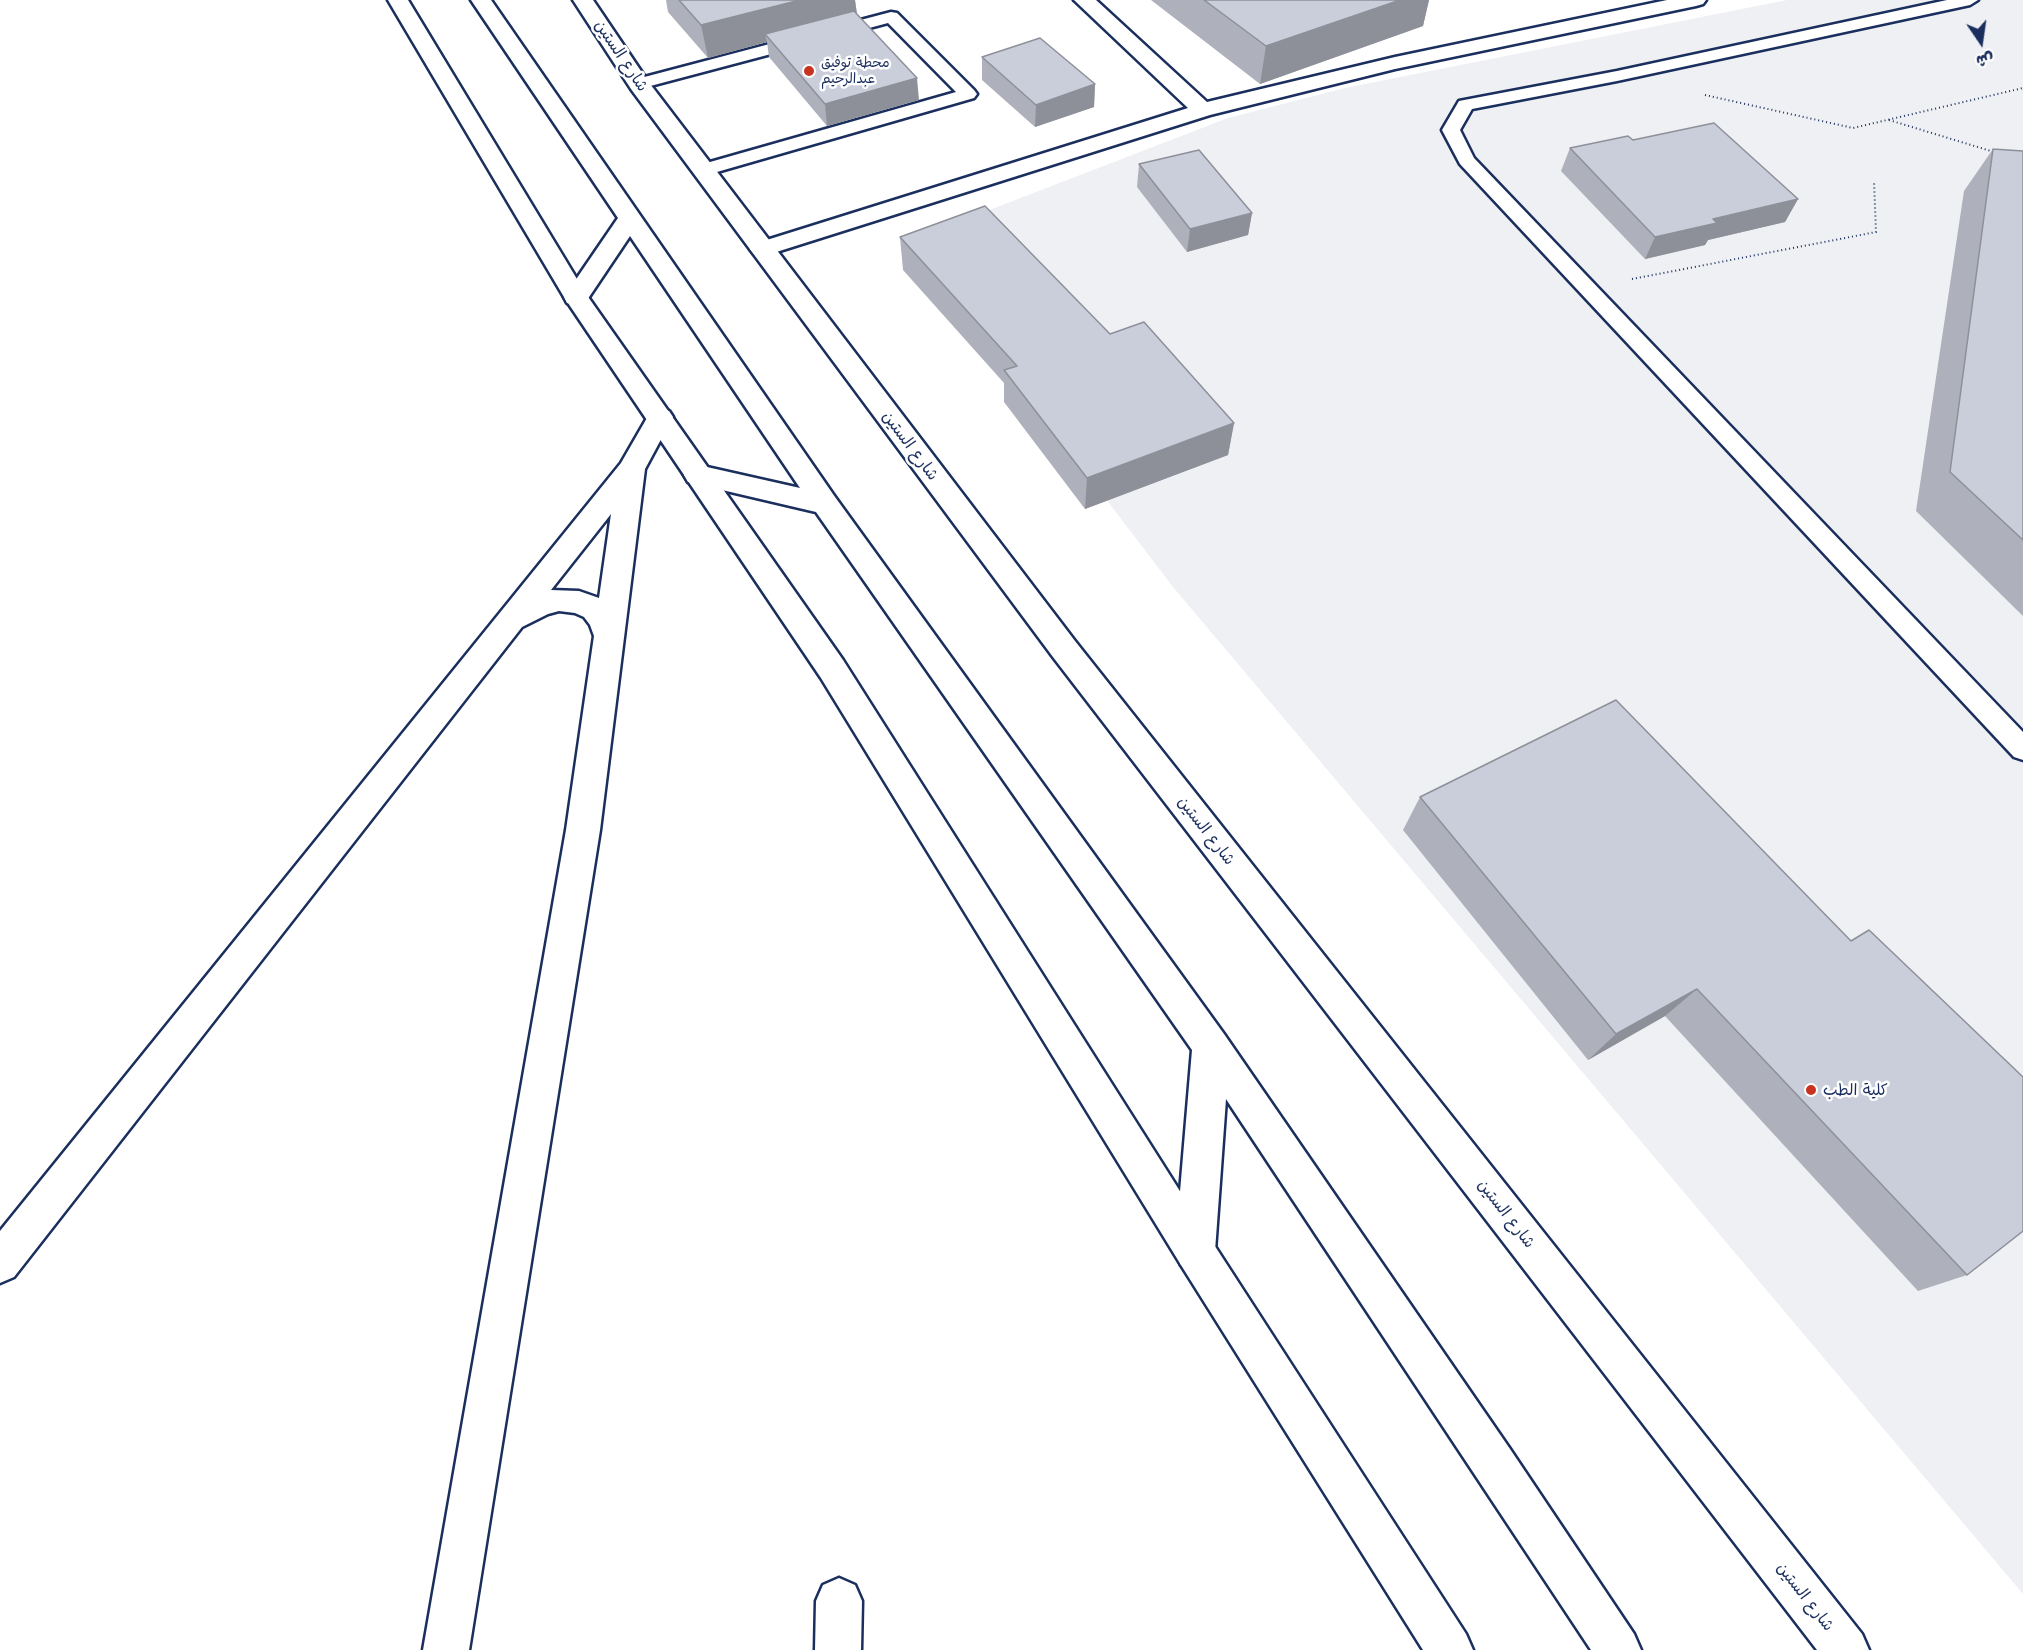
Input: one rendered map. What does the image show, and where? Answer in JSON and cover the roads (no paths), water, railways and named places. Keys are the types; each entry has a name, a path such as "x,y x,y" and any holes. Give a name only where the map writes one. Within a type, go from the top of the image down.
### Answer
{"main road":[{"path":"398,0 576,297 801,620 894,765 1195,1251 1450,1650"},
{"path":"481,0 825,504 1211,1046 1495,1464 1618,1650"},
{"name":"شارع الستين","path":"583,0 639,84 702,170 1064,649 1846,1650"},
{"path":"1084,0 1203,110"},
{"path":"762,249 1203,110 1395,63 1696,0"},
{"path":"576,297 629,219"},
{"path":"0,1263 508,627 631,469 660,417"},
{"path":"446,1650 583,830 631,469"},
{"path":"698,475 825,504"},
{"path":"508,627 521,614 540,604 559,600 579,602 594,609 604,621 608,635"},
{"path":"1195,1251 1211,1046"},
{"path":"838,1650 839,1601"}],"lane":[{"path":"1970,0 1617,76 1465,105 1451,130 1466,160 2023,749"},
{"path":"639,84 891,17 968,94 702,170"}],"place":[{"name":"محطة توفيق عبدالرحيم","path":"809,71"},
{"name":"كلية الطب","path":"1811,1090"}]}
